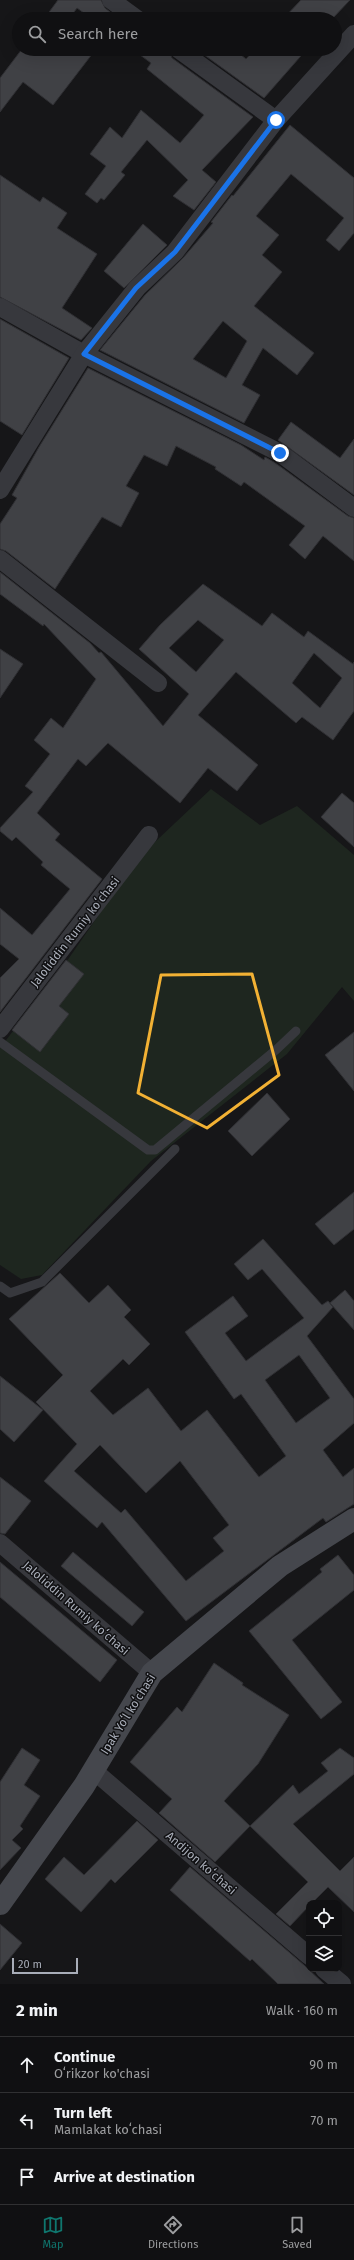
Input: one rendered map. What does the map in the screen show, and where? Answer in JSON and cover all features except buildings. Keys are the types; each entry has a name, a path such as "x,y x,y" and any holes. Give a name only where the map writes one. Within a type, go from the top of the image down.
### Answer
{"street":[{"path":"111,0 127,12"},
{"path":"342,47 354,34"},
{"path":"188,56 276,120"},
{"path":"0,490 84,354 136,288 175,252 276,120 334,56"},
{"path":"0,307 84,354 280,453 354,508"},
{"path":"0,559 158,683"},
{"name":"Jaloliddin Rumiy koʻchasi","path":"0,1029 149,835"},
{"name":"Ipak Yoʻl koʻchasi","path":"0,1904 93,1770 152,1673 280,1566 354,1519"},
{"name":"Jaloliddin Rumiy koʻchasi","path":"0,1543 152,1673"},
{"name":"Andijon koʻchasi","path":"93,1770 306,1953"},
{"path":"328,1972 342,1984"},
{"path":"349,1984 354,1979"}],"lane":[{"path":"0,1042 148,1150 155,1150 271,1054 296,1031"},
{"path":"0,1286 10,1293 42,1282 175,1149"}],"highlighted area":[{"path":"252,974 279,1075 207,1128 138,1093 161,975"}],"shaded area":[{"path":"211,789 260,825 297,806 354,855 354,1001 342,987 287,1054 151,1161 42,1275 21,1279 0,1265 0,1048 69,958 138,858"}],"route":[{"path":"276,120 175,252 136,288 84,354 280,453"}]}
